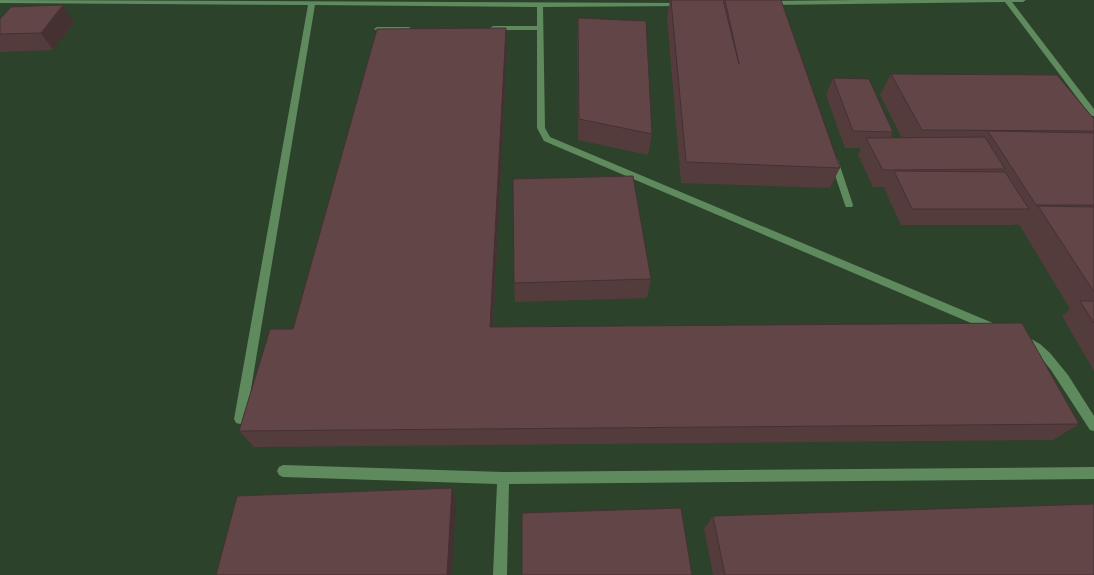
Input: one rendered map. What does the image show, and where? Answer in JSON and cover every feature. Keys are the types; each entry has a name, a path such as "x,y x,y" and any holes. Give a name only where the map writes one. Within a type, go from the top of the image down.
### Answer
{"street":[{"path":"1007,0 1094,114"},
{"path":"765,3 782,7 1023,0"},
{"path":"0,1 312,3 430,2 540,5 693,4"},
{"path":"17,11 28,1"},
{"path":"240,419 312,3"},
{"path":"540,5 541,128 547,139 1029,342 1045,356 1057,370 1094,426"},
{"path":"486,28 540,28"},
{"path":"377,29 416,29"},
{"path":"832,152 849,205"},
{"path":"283,471 503,478 1094,473"},
{"path":"500,575 503,478"}],"shaded area":[{"path":"0,0 1094,0 1094,575 0,575"}],"building":[{"path":"671,0 723,0 739,64 725,0 781,0 840,168 686,162"},
{"path":"63,5 41,33 0,34 0,19 11,7"},
{"path":"578,18 646,21 652,134 579,119"},
{"path":"506,28 490,327 1022,323 1079,424 239,431 270,329 293,329 377,29"},
{"path":"891,74 1057,75 1094,119 1094,131 922,130"},
{"path":"833,78 869,79 893,132 853,131"},
{"path":"988,131 1094,133 1094,205 1036,205"},
{"path":"985,137 1005,169 883,170 866,138"},
{"path":"894,171 1005,172 1029,209 912,209"},
{"path":"633,176 651,279 514,283 513,179"},
{"path":"1038,206 1094,207 1094,292"},
{"path":"1080,301 1094,301 1094,323"},
{"path":"452,488 447,575 216,575 237,496"},
{"path":"1094,504 1094,575 725,575 713,516"},
{"path":"681,508 692,575 522,575 522,513"}]}
